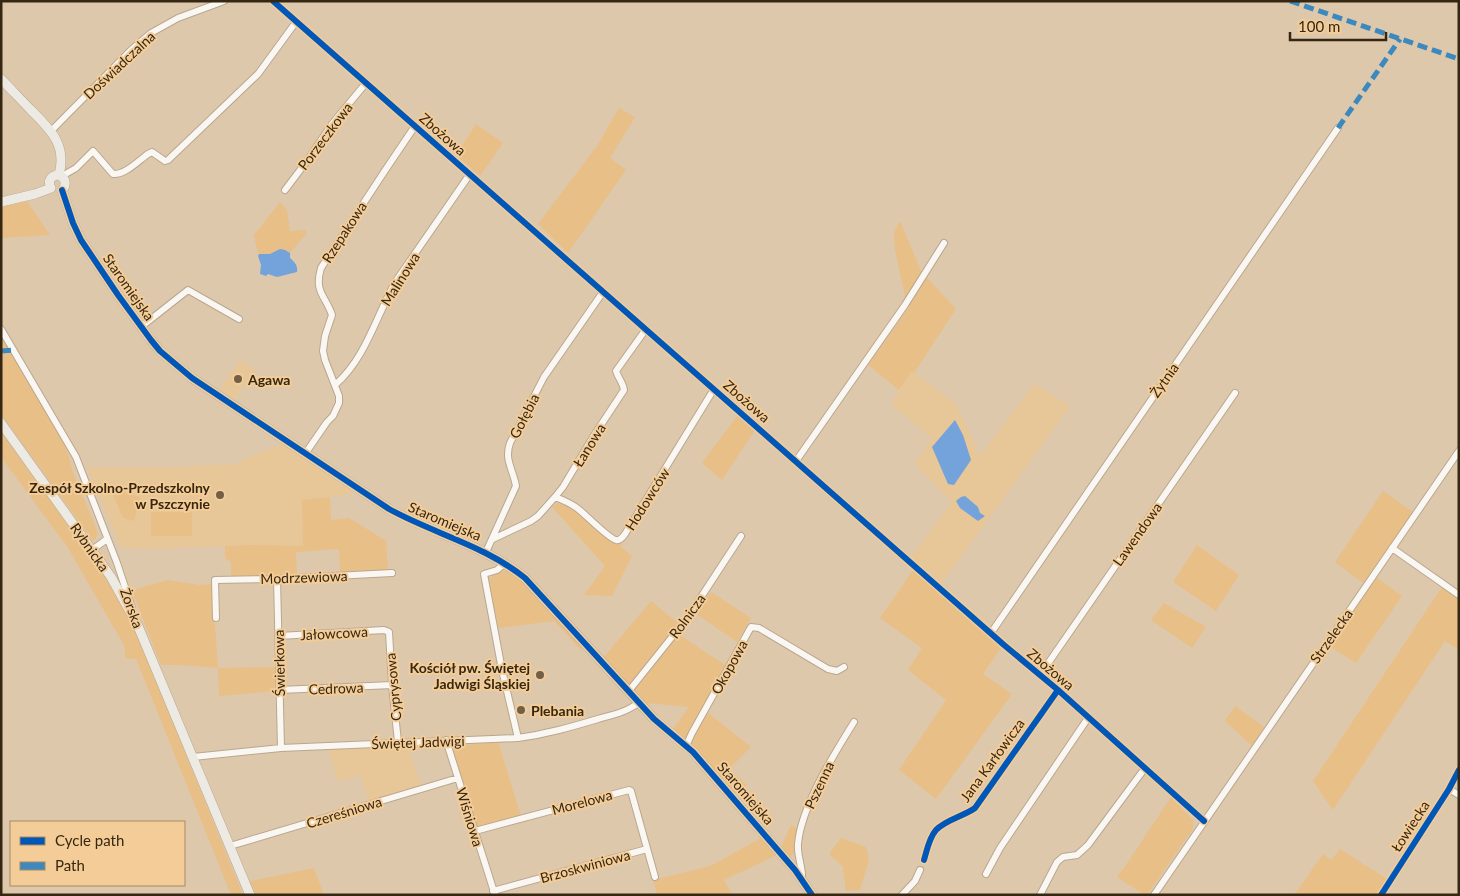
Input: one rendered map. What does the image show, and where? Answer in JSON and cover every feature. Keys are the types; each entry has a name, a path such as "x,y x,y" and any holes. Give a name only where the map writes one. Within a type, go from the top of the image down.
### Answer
{"street":[{"name":"Doświadczalna","path":"51,131 131,50 151,33 178,18 224,1"},
{"name":"Zbożowa","path":"274,1 646,330 1058,690 1204,821"},
{"path":"1,79 56,138 61,155 61,176 66,183 62,190 57,191 51,188 50,179 54,175 61,176 76,168 93,150 113,174 122,172 152,152 165,161 168,160 266,66 296,22"},
{"name":"Porzeczkowa","path":"285,190 332,124 366,83"},
{"name":"Rzepakowa","path":"305,454 337,409 339,396 323,350 325,336 332,315 320,291 319,276 321,268 416,126"},
{"name":"Żytnia","path":"991,633 1338,128"},
{"name":"Malinowa","path":"335,385 346,376 359,357 396,282 470,174"},
{"path":"1,202 36,194 51,188"},
{"name":"Staromiejska","path":"62,190 81,240 141,327 168,358 192,378 379,502 410,521 486,552 505,563 532,584 638,703 663,728 686,746 713,774 787,860 812,895"},
{"path":"796,461 905,305 944,243"},
{"path":"141,327 188,290 239,319"},
{"name":"Gołębia","path":"486,552 516,486 508,460 507,451 510,443 544,377 603,292"},
{"name":"Żorska","path":"1,329 76,457 117,563 138,626 250,895"},
{"name":"Łanowa","path":"493,538 538,516 563,487 624,390 623,383 617,376 616,371 646,330"},
{"name":"Hodowców","path":"555,497 575,506 610,537 616,540 621,539 714,389"},
{"name":"Lawendowa","path":"1040,675 1234,393"},
{"name":"Rybnicka","path":"1,423 92,550 119,591 138,626"},
{"name":"Strzelecka","path":"1154,895 1459,451"},
{"name":"Rolnicza","path":"628,692 688,617 741,536"},
{"path":"92,550 107,540"},
{"path":"1392,548 1459,594"},
{"path":"505,563 497,570 484,574 502,670 518,738"},
{"name":"Modrzewiowa","path":"216,618 216,580 392,573"},
{"name":"Świerkowa","path":"277,579 282,748"},
{"name":"Okopowa","path":"686,746 751,627 759,628 828,669 837,671 844,667"},
{"name":"Jałowcowa","path":"279,636 384,630 389,632"},
{"name":"Cyprysowa","path":"389,632 398,742"},
{"name":"Cedrowa","path":"280,690 392,685"},
{"name":"Jana Karłowicza","path":"924,860 928,844 937,829 975,808 1058,690"},
{"name":"Świętej Jadwigi","path":"193,757 282,748 518,738 546,734 568,728 628,710 638,703"},
{"path":"986,874 1000,848 1088,718"},
{"name":"Pszenna","path":"802,879 798,853 799,836 808,807 834,754 854,722"},
{"name":"Wiśniowa","path":"446,740 494,893"},
{"path":"1040,895 1057,862 1063,857 1077,855 1088,845 1145,768"},
{"name":"Łowiecka","path":"1381,895 1449,789 1459,770"},
{"name":"Czereśniowa","path":"230,846 458,778"},
{"path":"1449,789 1459,795"},
{"name":"Morelowa","path":"474,831 628,790 632,791 655,877"},
{"name":"Brzoskwiniowa","path":"494,893 647,849"},
{"path":"787,860 798,853"},
{"path":"902,895 915,881 920,870"}],"shaded area":[{"path":"619,108 635,117 610,158 626,170 568,253 538,224 597,146"},
{"path":"476,124 503,143 480,176 456,155"},
{"path":"27,201 50,235 1,238 1,205"},
{"path":"280,202 287,210 290,231 306,230 306,234 290,253 285,250 270,254 259,254 254,235"},
{"path":"900,221 921,271 956,309 914,373 912,371 899,390 868,365 910,306 905,297 895,250 894,232"},
{"path":"1,335 67,450 73,472 96,528 97,535 93,541 1,414"},
{"path":"240,360 255,370 234,400 220,389"},
{"path":"912,371 957,405 980,456 1034,384 1070,406 942,583 911,557 952,502 915,464 932,438 891,404"},
{"path":"738,415 755,430 722,480 702,463"},
{"path":"1,432 113,588 135,629 243,895 231,895 136,659 125,658 125,647 68,548 1,457"},
{"name":"Zespół Szkolno-Przedszkolny w Pszczynie","path":"283,444 352,491 351,494 302,500 303,546 252,545 149,549 121,547 87,467 174,467 237,464 247,458"},
{"path":"110,488 140,497 134,521 123,518"},
{"path":"1383,491 1413,512 1363,583 1335,562"},
{"path":"330,497 331,520 349,518 386,541 388,571 340,574 339,549 296,552 297,576 231,577 231,562 225,558 225,546 303,546 302,500"},
{"path":"558,503 573,508 590,521 610,541 622,544 621,547 632,556 612,596 584,595 605,566 552,507"},
{"path":"151,512 192,512 192,536 151,536"},
{"path":"1197,545 1239,575 1216,611 1173,582"},
{"path":"508,570 524,583 584,648 582,651 554,621 499,628 488,580 494,575"},
{"path":"913,570 1001,648 983,674 1012,694 936,799 899,770 946,700 908,670 922,648 880,618"},
{"path":"1377,578 1402,596 1356,663 1329,646"},
{"path":"169,580 199,585 212,584 218,668 161,665 132,591"},
{"path":"1442,587 1459,598 1459,650 1445,641 1333,810 1313,781"},
{"path":"711,592 751,618 737,642 695,613"},
{"path":"651,601 679,624 628,688 603,658"},
{"path":"1164,603 1206,627 1192,648 1151,620"},
{"path":"678,634 725,665 685,740 672,730 689,707 645,703 632,693"},
{"path":"277,667 276,691 219,696 218,668"},
{"path":"1235,706 1264,727 1252,746 1225,721"},
{"path":"707,712 751,747 729,769 747,785 734,795 690,744"},
{"path":"498,742 521,816 477,827 452,748"},
{"path":"407,745 421,785 369,801 360,775 338,781 328,750"},
{"path":"1171,797 1193,820 1193,829 1147,895 1145,895 1117,877"},
{"path":"791,825 797,829 796,852 788,858 780,849"},
{"path":"761,838 777,855 724,880 732,895 646,895 657,893 653,880 714,864"},
{"path":"841,838 866,847 869,860 860,890 846,891 843,867 829,854"},
{"path":"1340,849 1387,879 1376,895 1294,895 1323,854 1331,860"},
{"path":"314,868 324,895 256,895 250,881"}],"water":[{"path":"280,249 290,253 290,258 296,264 297,272 277,277 260,274 259,254 270,254"},
{"path":"955,420 963,435 971,460 954,485 948,484 932,447"},
{"path":"965,496 985,516 978,521 960,508 956,501"}],"marked path":[{"path":"1290,1 1459,59"},
{"path":"1338,128 1400,39"},
{"path":"1,351 14,350"}],"cycle path":[{"path":"273,1 1004,645 1058,690 1204,821"},
{"path":"62,190 81,240 118,295 160,351 192,378 389,509 476,548 525,578 654,719 693,752 795,870 812,895"},
{"path":"924,860 930,840 936,830 944,823 975,808 1058,690"},
{"path":"1381,895 1449,789 1459,770"}],"place":[{"name":"Agawa","path":"238,379"},
{"name":"Zespół Szkolno-Przedszkolny w Pszczynie","path":"220,495"},
{"name":"Kościół pw. Świętej Jadwigi Śląskiej","path":"540,675"},
{"name":"Plebania","path":"521,710"}]}
